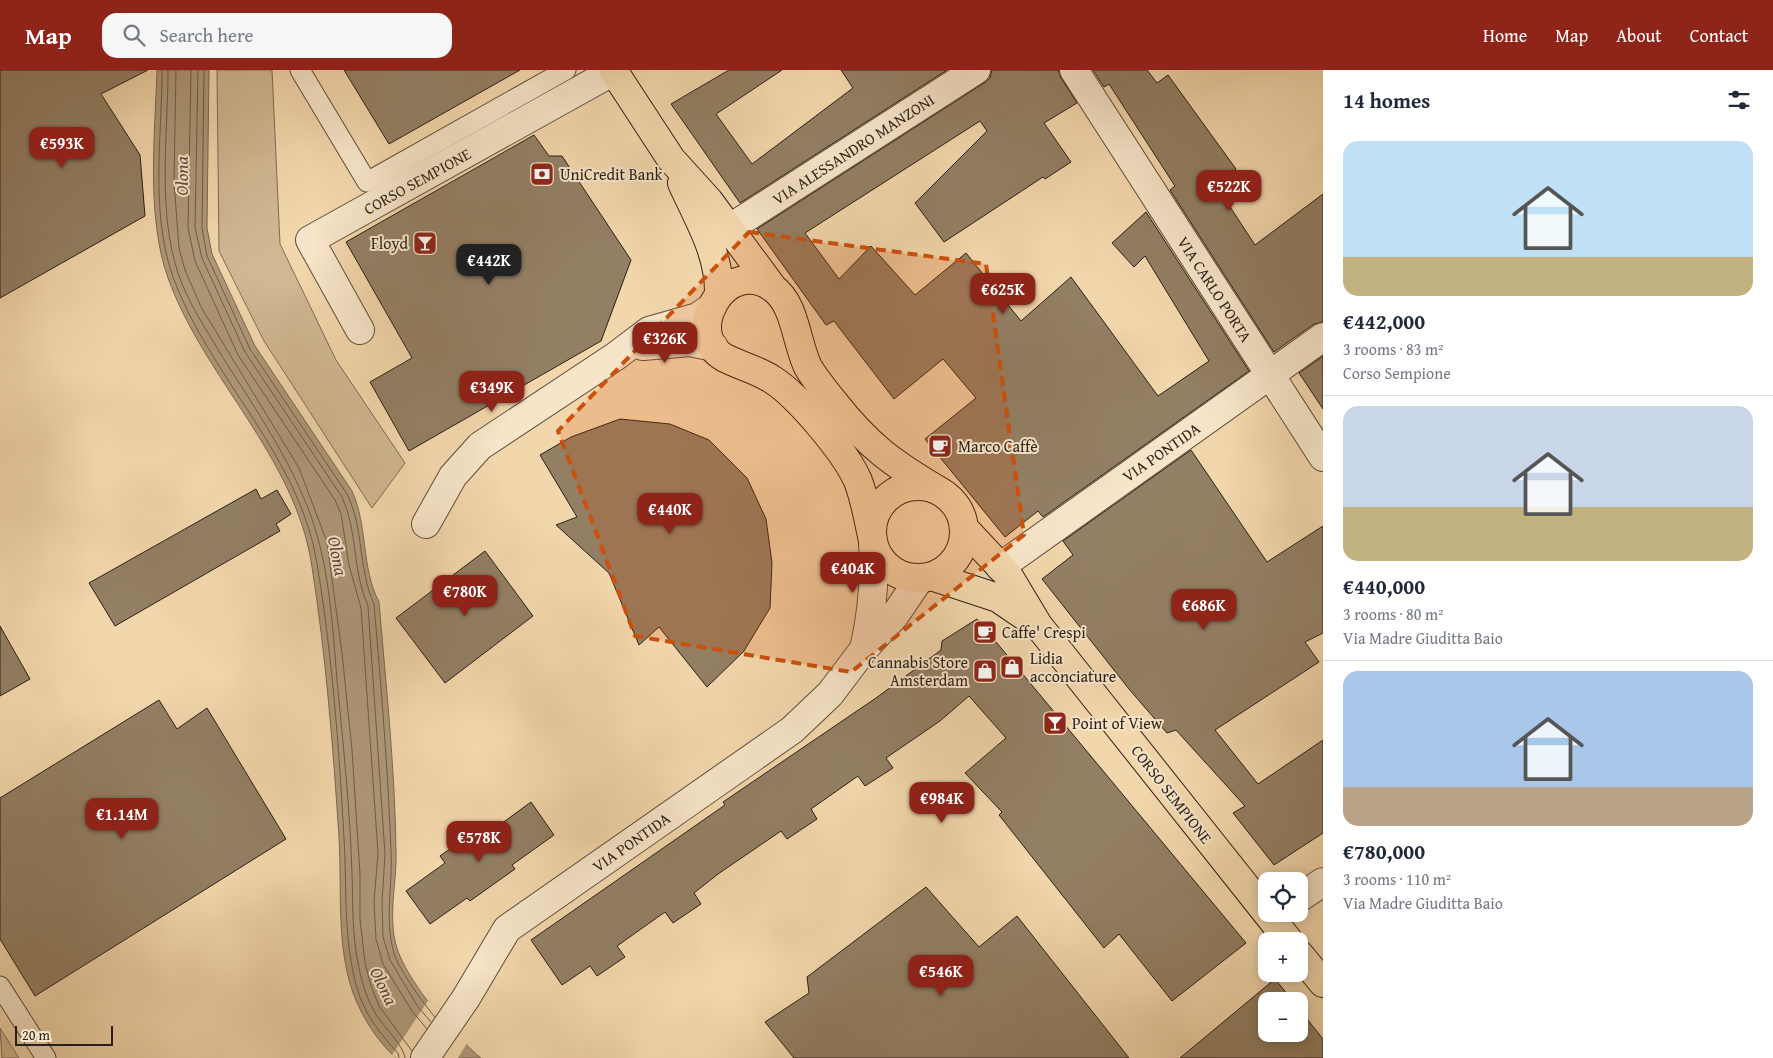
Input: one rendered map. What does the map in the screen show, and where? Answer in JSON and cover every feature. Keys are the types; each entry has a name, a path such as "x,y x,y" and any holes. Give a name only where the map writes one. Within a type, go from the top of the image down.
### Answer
{"main road":[{"name":"CORSO SEMPIONE","path":"613,71 671,159 730,228 788,308 799,345 809,369 852,426 888,460 941,492 952,501 960,514 964,528 1000,567 1025,601 1038,625 1258,899"},
{"name":"CORSO SEMPIONE","path":"671,159 713,250 718,273 715,301 708,325 714,347 721,356 775,381 819,426 857,479 864,498 877,554 889,568 908,577 925,577 998,598 1038,625"},
{"path":"715,301 728,286 745,280 755,280 773,288"},
{"path":"872,539 875,516 881,504 890,495 902,489 915,486 928,487 941,492"},
{"path":"925,577 949,567 958,555 963,542 964,528"},
{"path":"1308,965 1323,983"}],"street":[{"name":"VIA ALESSANDRO MANZONI","path":"730,228 976,70"},
{"name":"VIA CARLO PORTA","path":"1074,70 1323,457"},
{"name":"CORSO SEMPIONE","path":"360,330 310,240 613,71"},
{"path":"426,524 453,476 480,446 656,328 698,317 715,301"},
{"name":"VIA PONTIDA","path":"1000,567 1323,337"},
{"path":"616,356 639,347 666,342 690,342 714,347"},
{"name":"VIA PONTIDA","path":"864,649 871,618 874,592 872,539"},
{"name":"VIA PONTIDA","path":"425,1058 466,998 507,929 792,730 830,694 864,649 895,615 925,577"},
{"path":"1308,892 1323,882"}],"lane":[{"path":"300,70 367,182 566,70"},
{"path":"0,986 46,1058"}],"highlighted area":[{"path":"749,232 986,264 1024,535 851,672 635,636 558,431"}],"shaded area":[{"path":"217,70 272,70 280,244 336,360 405,463 372,508 264,341 219,251"},
{"path":"0,1028 19,1058 2,1058"}],"water":[{"name":"Olona","path":"157,70 209,70 207,228 212,254 255,346 352,491 357,504 369,575 379,602 392,758 395,821 396,865 393,929 395,942 405,967 424,996 446,1024 481,1058 396,1058 371,1028 353,993 344,955 342,936 339,837 332,735 312,567 303,527 288,490 269,454 204,351 184,315 168,278 161,254 154,202"}],"pier":[{"path":"429,999 467,1043 458,1058 396,1058 392,1055"}],"building":[{"path":"0,70 148,70 101,94 140,155 145,216 0,298"},
{"path":"344,70 520,70 389,144"},
{"path":"729,70 782,70 716,114 752,164 853,88 841,70 947,70 740,203 671,104"},
{"path":"992,70 1058,70 1077,103 1044,123 1071,162 1045,179 1043,177 944,242 915,203 987,131 980,121 805,233 839,279 871,246 915,295 966,253 1021,321 1071,277 1158,396 1209,361 1145,256 1134,267 1112,243 1146,212 1249,371 1043,517 1038,511 1005,537 925,439 976,398 943,359 894,399 834,321 826,325 757,229 984,83 990,78"},
{"path":"1093,70 1147,70 1157,83 1168,75 1236,169 1215,184 1255,245 1323,194 1323,322 1314,324 1274,352 1170,190 1175,186 1109,84 1104,87"},
{"path":"534,135 549,156 562,156 631,260 601,341 409,451 370,382 412,358 346,242"},
{"path":"1323,356 1323,409 1299,373"},
{"path":"620,419 670,424 709,440 747,478 766,519 772,563 770,608 744,651 707,687 659,627 639,645 609,573 556,525 577,517 540,455 571,437"},
{"path":"1191,450 1267,562 1323,526 1323,633 1305,642 1319,662 1215,730 1258,784 1323,740 1323,833 1274,865 1233,813 1245,806 1176,730 1167,733 1129,689 1042,579 1073,555 1063,541"},
{"path":"256,489 261,499 277,490 291,514 276,524 280,531 115,626 89,583"},
{"path":"485,551 533,616 445,683 396,618"},
{"path":"977,619 1246,943 1172,1001 1119,934 1104,948 999,815 1002,812 965,773 1006,738 969,696 940,721 886,758 893,768 865,786 858,776 811,809 817,819 787,839 781,831 718,874 694,893 701,904 673,923 665,912 617,946 625,957 597,976 590,966 562,985 531,940 725,805 723,802 876,698 941,650 942,641"},
{"path":"0,626 30,679 0,696"},
{"path":"159,700 177,729 207,708 286,839 35,996 0,939 0,798"},
{"path":"531,802 554,835 512,865 515,869 470,901 467,898 430,924 406,891 445,863 440,856 485,824 490,832"},
{"path":"926,887 979,947 1017,916 1129,1058 794,1058 765,1022 809,993 807,977"},
{"path":"1271,982 1277,982 1286,992 1259,992"},
{"path":"1258,993 1258,1042 1308,1042 1308,1020 1323,1039 1323,1058 1180,1058"}],"place":[{"name":"UniCredit Bank","path":"542,174"},
{"name":"Floyd","path":"425,243"},
{"name":"Marco Caffè","path":"940,446"},
{"name":"Caffe' Crespi","path":"985,632"},
{"name":"Lidia acconciature","path":"1012,667"},
{"name":"Cannabis Store Amsterdam","path":"985,671"},
{"name":"Point of View","path":"1055,723"}]}
